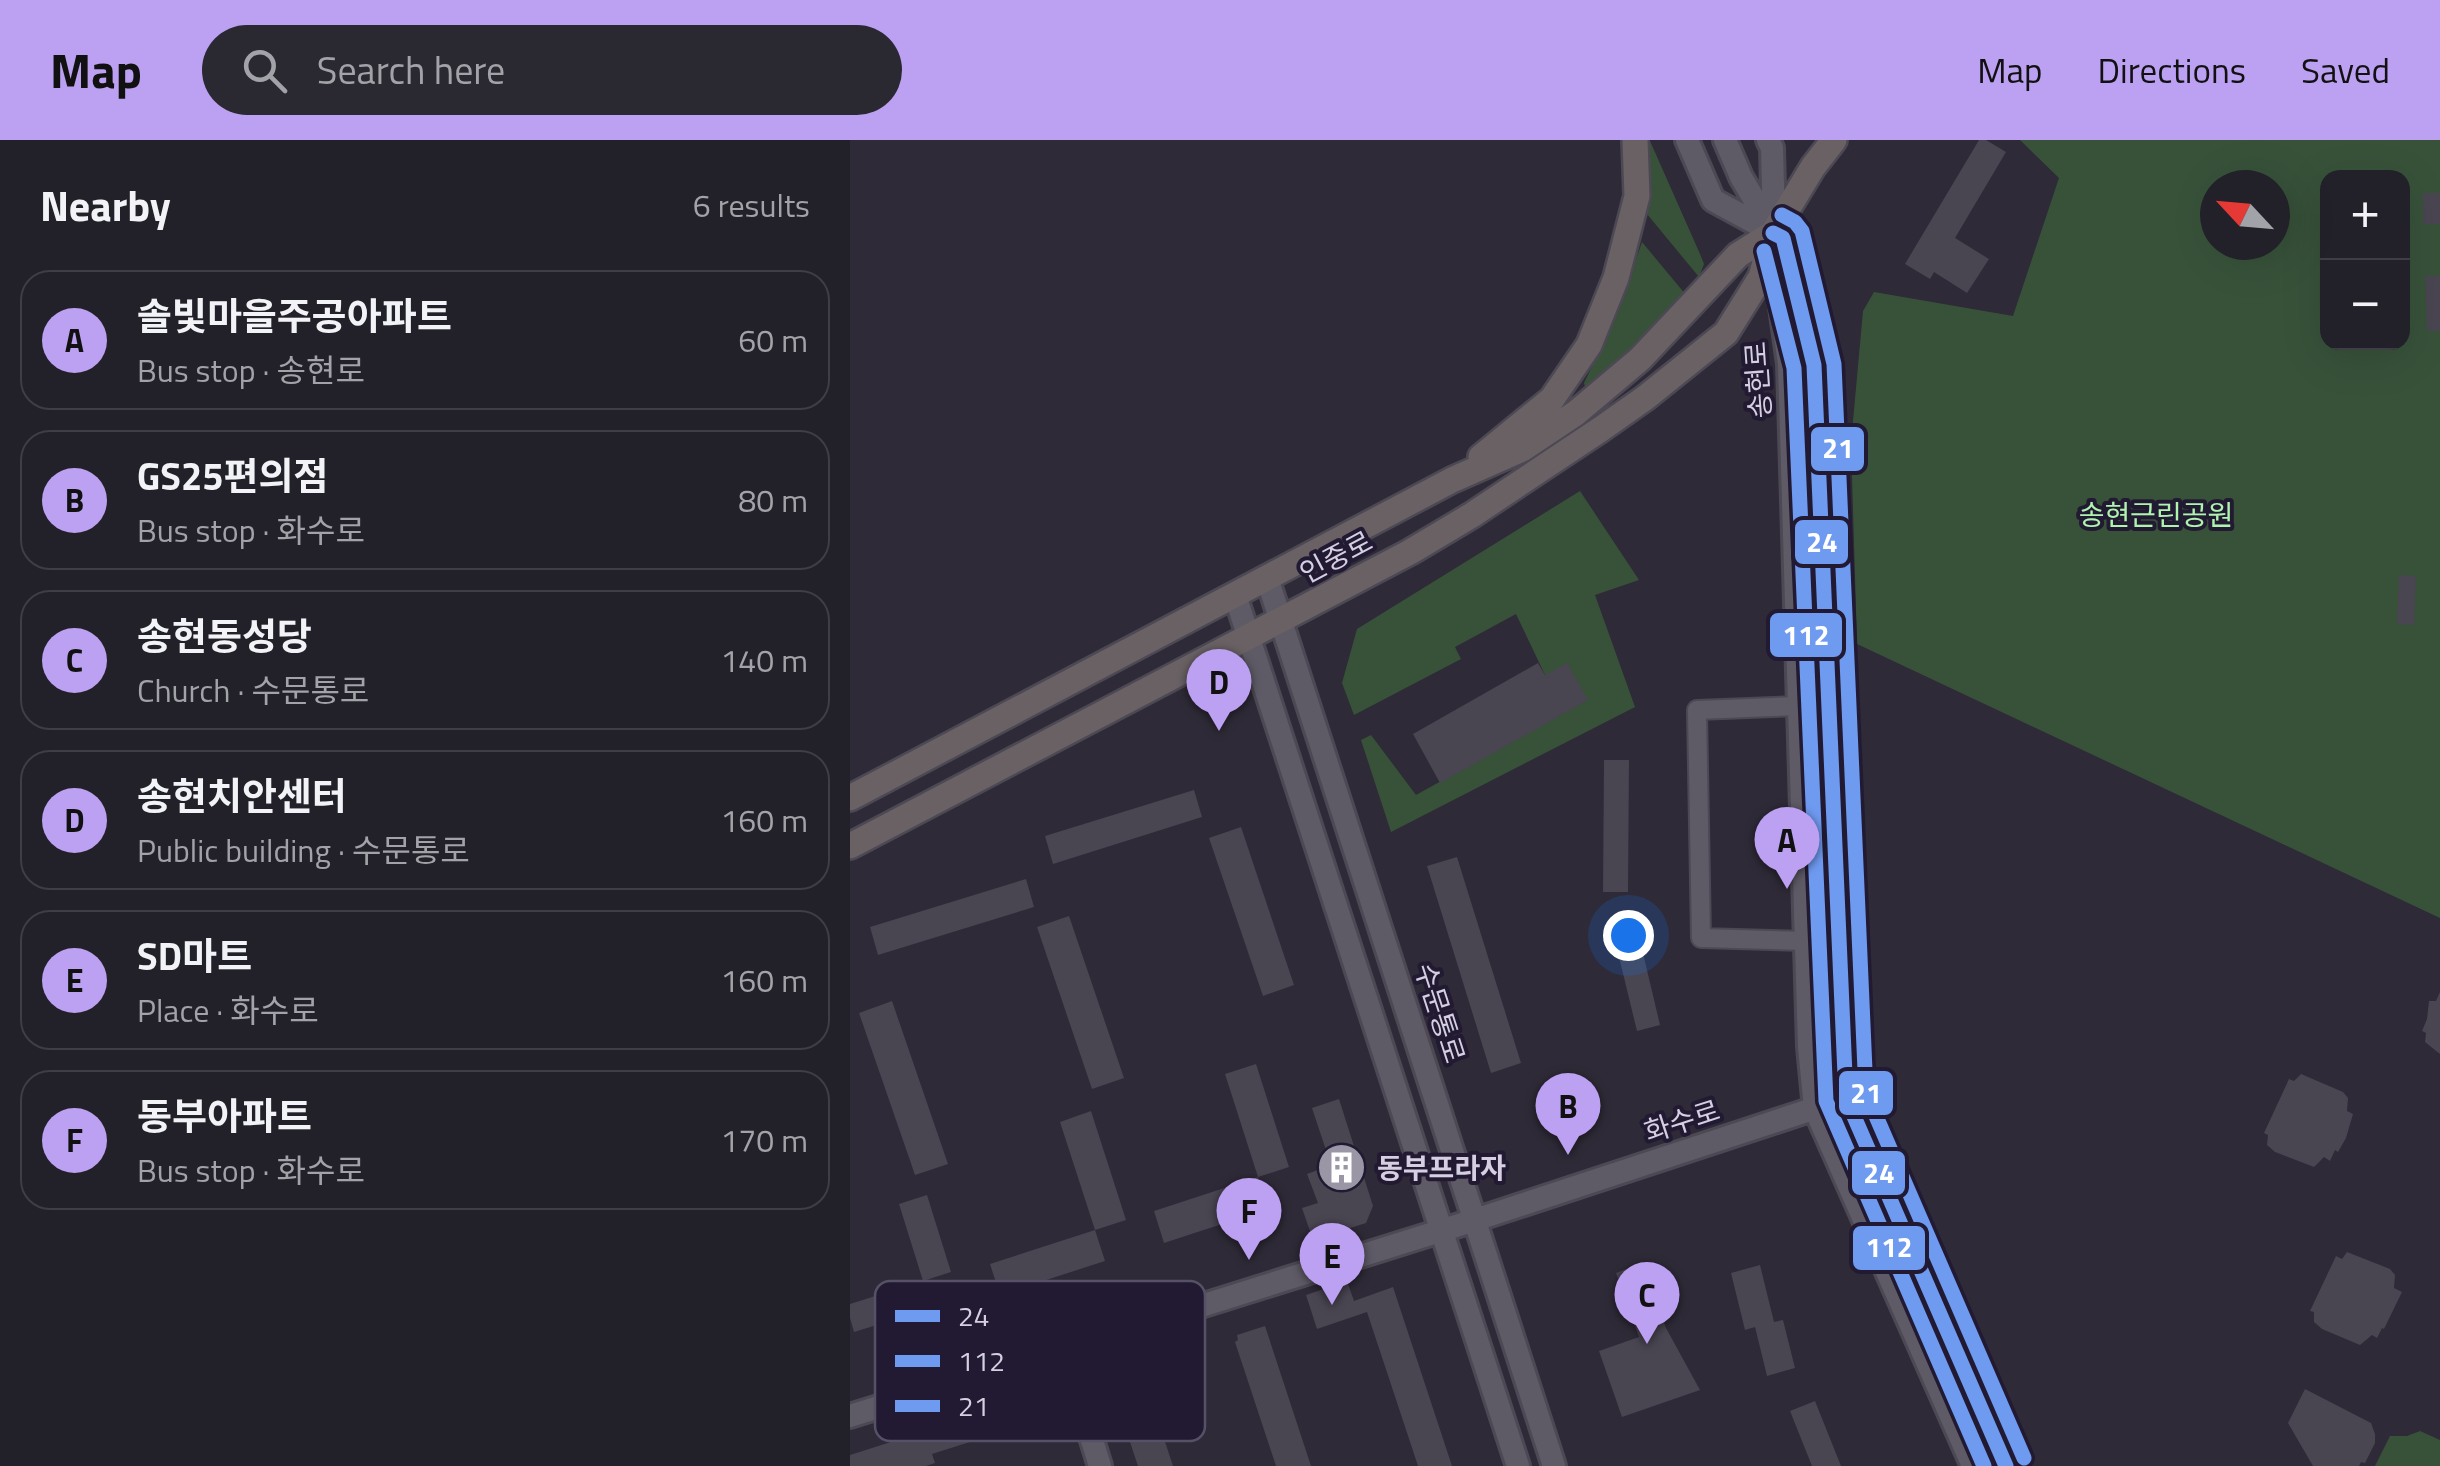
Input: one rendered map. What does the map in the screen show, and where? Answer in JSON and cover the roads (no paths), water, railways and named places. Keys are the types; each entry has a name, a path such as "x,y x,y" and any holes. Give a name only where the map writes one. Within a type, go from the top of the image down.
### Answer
{"main road":[{"path":"1452,480 1552,399 1589,344 1616,278 1637,196 1635,140"},
{"name":"인중로","path":"850,846 1426,543 1646,398 1726,333 1761,277 1773,233 1834,140"},
{"name":"인중로","path":"850,798 1452,480 1522,449 1576,414 1640,358 1738,256 1773,233"}],"street":[{"path":"1687,140 1713,200 1773,233"},
{"path":"1726,140 1773,233"},
{"path":"1768,140 1772,148 1773,233"},
{"name":"송현로","path":"1773,233 1790,364 1809,1047 1814,1109 1973,1466"},
{"name":"송현로","path":"1773,233 1783,238 1814,364 1846,1098 2006,1466"},
{"name":"수문통로","path":"1267,578 1554,1466"},
{"path":"1235,595 1518,1466"},
{"path":"1800,706 1697,710 1701,938 1806,941"},
{"name":"화수로","path":"1205,1305 1846,1098"},
{"name":"화수로","path":"850,1416 875,1408"},
{"path":"1092,1441 1100,1466"}],"place":[{"name":"송현치안센터","path":"1219,731"},
{"name":"솔빛마을주공아파트","path":"1787,889"},
{"name":"GS25편의점","path":"1568,1155"},
{"name":"동부프라자","path":"1342,1168"},
{"name":"동부아파트","path":"1249,1260"},
{"name":"SD마트","path":"1332,1305"},
{"name":"송현동성당","path":"1647,1344"}],"park label":[{"name":"송현근린공원","path":"2156,515"}]}
